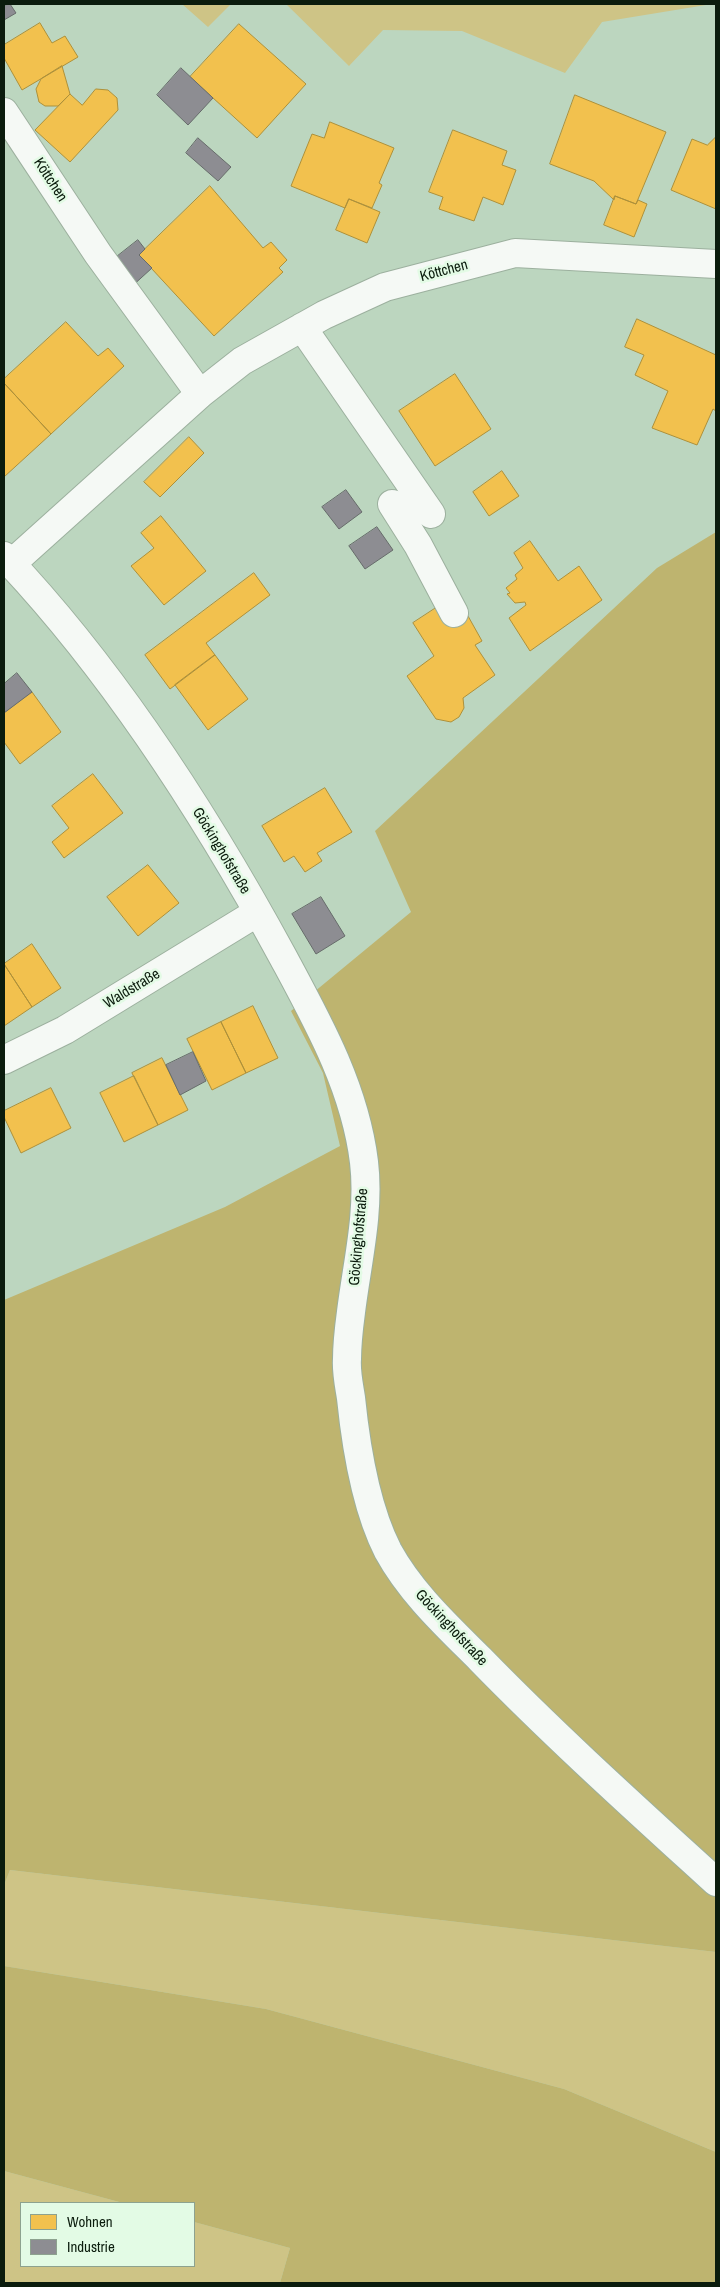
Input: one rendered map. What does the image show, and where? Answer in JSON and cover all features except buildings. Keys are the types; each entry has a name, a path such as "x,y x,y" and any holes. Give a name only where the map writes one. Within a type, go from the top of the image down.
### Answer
{"street":[{"name":"Köttchen","path":"4,112 98,254 200,394"},
{"name":"Köttchen","path":"8,560 200,394 242,361 302,327 385,287 515,253 716,264"},
{"path":"302,327 454,613"},
{"path":"394,503 430,514"},
{"name":"Göckinghofstraße","path":"8,560 95,660 184,789 258,912 341,1071 355,1118 364,1163 365,1209 346,1361 353,1423 363,1472 372,1510 386,1548 402,1574 424,1602 538,1719 716,1882"},
{"name":"Waldstraße","path":"4,1060 65,1030 258,912"}],"shaded area":[{"path":"182,4 231,4 208,27"},
{"path":"286,4 712,4 602,22 565,73 462,31 383,30 349,66"},
{"path":"716,532 716,1952 10,1870 4,1885 4,1300 225,1207 340,1146 323,1073 291,1011 411,912 375,831 657,568"},
{"path":"10,1870 716,1952 716,2152 564,2089 266,2009 4,1966 4,1885"},
{"path":"4,1966 266,2009 564,2089 716,2152 716,2283 280,2283 290,2248 195,2222 195,2202 119,2202 4,2171"},
{"path":"4,2171 119,2202 20,2202 20,2267 195,2267 195,2222 290,2248 280,2283 4,2283"}]}
